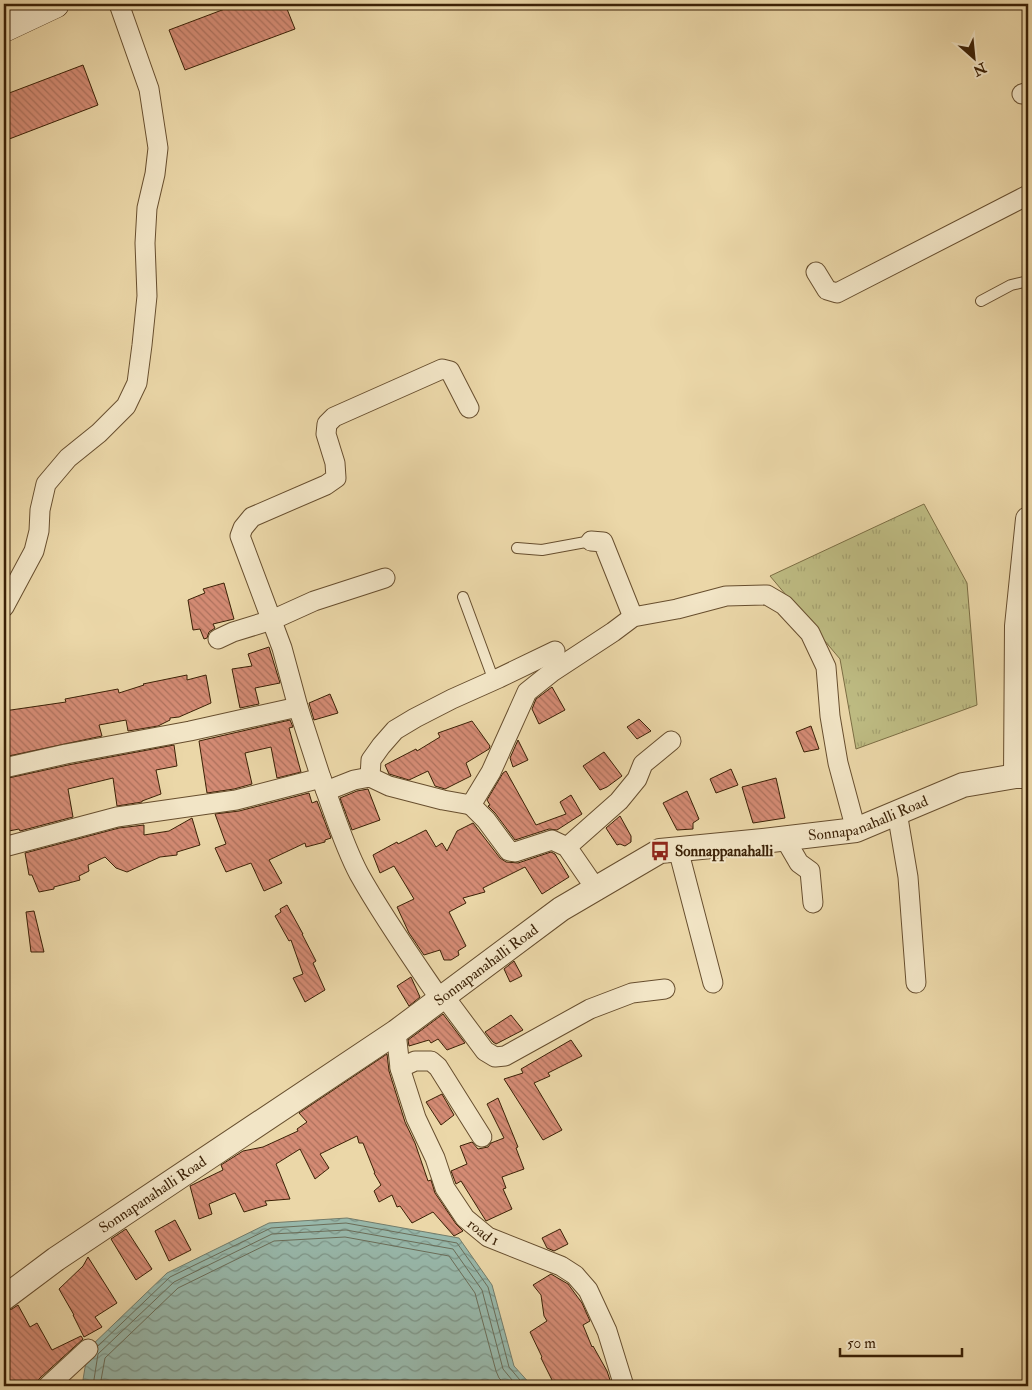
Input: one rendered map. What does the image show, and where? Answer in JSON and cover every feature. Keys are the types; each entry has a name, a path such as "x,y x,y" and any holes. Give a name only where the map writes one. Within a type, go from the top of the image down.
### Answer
{"main road":[{"path":"4,28 55,4"}],"street":[{"path":"4,607 34,551 46,484 68,458 99,433 126,406 136,383 147,296 145,243 147,208 155,174 158,148 149,89 119,4"},
{"path":"816,272 828,290 837,293 1028,195"},
{"path":"469,408 450,371 442,369 334,417 327,424 326,434 335,463 336,478 326,485 252,517 243,528 240,536 282,648 298,708 324,784 358,872 382,912 442,998 484,1051 495,1057 505,1056 590,1009 632,993 665,989"},
{"path":"1022,776 1023,638 1028,519"},
{"path":"592,541 603,542 633,617"},
{"path":"218,639 272,620 314,601 385,578"},
{"path":"472,805 490,772 526,692 552,672 633,617 677,609 726,596 767,595 784,605 810,633 826,667 830,716 838,763 856,830"},
{"path":"370,777 371,760 380,746 396,730 452,699 555,651"},
{"path":"4,768 298,708"},
{"path":"567,847 619,801 636,779 643,764 671,742"},
{"name":"Sonnapanahalli Road","path":"4,1298 56,1260 396,1032 561,910 660,851 856,830 963,785 1022,776"},
{"path":"4,847 117,817 236,800 370,777 389,786 443,800 472,805 486,820 509,851 515,852 552,840 567,847 596,889"},
{"path":"898,812 908,877 916,983"},
{"path":"785,839 798,864 810,871 813,904"},
{"path":"678,849 713,983"},
{"name":"road 1","path":"396,1032 400,1068 416,1118 435,1158 445,1188 466,1218 488,1237 561,1266 575,1275 588,1290 607,1331 624,1386"},
{"path":"400,1068 415,1062 431,1061 438,1067 482,1137"},
{"path":"48,1386 88,1349"}],"lane":[{"path":"981,301 1011,285 1028,281"},
{"path":"517,548 542,550 592,541"},
{"path":"463,597 494,680"}],"green space":[{"path":"924,504 967,583 977,705 856,749 840,659 770,576"}],"water":[{"path":"347,1218 459,1238 492,1285 514,1366 532,1386 82,1386 88,1349 167,1273 269,1223"}],"building":[{"path":"238,4 285,4 295,29 185,70 169,30"},
{"path":"83,65 98,105 4,141 4,95"},
{"path":"224,583 234,619 213,624 215,628 204,639 200,629 193,630 188,600 205,593 203,589"},
{"path":"269,647 280,683 255,688 259,704 240,708 232,669 252,666 248,654"},
{"path":"187,675 187,680 206,675 211,703 179,717 170,718 170,720 158,726 128,731 126,720 99,725 102,736 4,757 4,711 66,702 65,699 118,689 119,693 143,684"},
{"path":"552,687 565,710 539,724 532,709 536,699"},
{"path":"330,694 338,713 314,720 309,703"},
{"path":"639,719 651,731 637,739 627,727"},
{"path":"290,720 293,727 289,728 301,772 277,778 271,747 245,753 252,784 207,793 199,741"},
{"path":"472,721 490,746 489,749 466,763 471,776 445,789 435,786 428,771 409,780 389,774 385,765 416,749 417,751 440,737 438,733"},
{"path":"811,726 819,749 804,752 796,732"},
{"path":"518,740 528,760 513,767 510,758"},
{"path":"174,745 177,766 156,770 161,794 142,802 117,806 113,778 68,789 73,817 20,831 19,829 4,832 4,779"},
{"path":"604,752 622,776 600,790 583,766"},
{"path":"731,769 738,785 716,793 710,779"},
{"path":"506,771 536,825 566,814 560,802 571,795 582,814 557,830 549,829 515,840 488,806 490,805 487,800"},
{"path":"776,778 785,818 753,823 742,787"},
{"path":"368,789 380,820 352,830 340,798"},
{"path":"687,791 699,819 693,823 693,829 677,830 663,803"},
{"path":"309,793 312,803 317,801 331,838 325,840 325,842 306,847 305,843 269,860 282,883 264,891 251,863 226,872 215,848 226,844 215,814 239,811"},
{"path":"620,816 631,836 631,842 625,846 617,845 606,828"},
{"path":"192,818 200,845 177,852 177,855 160,857 127,872 116,868 105,857 88,865 89,871 79,876 80,880 39,892 32,875 29,875 25,853 119,828 144,825 144,835 169,831"},
{"path":"473,823 500,858 506,862 518,863 551,852 555,854 569,877 542,894 525,867 483,888 485,892 463,898 466,903 449,912 466,946 458,951 459,955 451,960 444,960 440,950 424,955 409,933 397,907 414,899 394,866 380,873 373,855 397,842 398,844 426,830 436,847 442,843 447,851 457,831"},
{"path":"287,905 316,961 313,963 325,990 305,1002 293,978 303,974 291,940 289,941 275,916 281,912 280,909"},
{"path":"34,911 44,952 31,952 26,912"},
{"path":"514,961 522,976 510,982 504,969"},
{"path":"411,977 420,997 409,1006 397,986"},
{"path":"443,1014 465,1043 447,1050 438,1039 431,1043 429,1040 409,1046 408,1040"},
{"path":"511,1015 523,1030 496,1044 485,1032"},
{"path":"571,1040 582,1056 548,1073 550,1076 534,1083 562,1130 543,1140 504,1079 523,1073 521,1069"},
{"path":"387,1054 389,1071 405,1122 415,1143 428,1181 431,1180 435,1193 463,1231 454,1236 433,1212 412,1223 400,1206 397,1207 392,1195 379,1202 374,1191 381,1185 374,1173 363,1143 359,1143 357,1136 320,1154 329,1168 315,1179 300,1149 276,1164 290,1199 265,1201 267,1205 244,1212 235,1193 209,1204 212,1214 199,1219 190,1186 223,1170 221,1165 243,1151 263,1147 298,1131 297,1129 307,1122 299,1113"},
{"path":"442,1094 454,1115 441,1125 426,1102"},
{"path":"498,1098 518,1147 516,1148 524,1169 502,1177 506,1188 503,1189 512,1209 486,1221 461,1181 456,1184 451,1171 467,1164 460,1146 472,1142 478,1149 488,1147 491,1143 504,1138 487,1104"},
{"path":"175,1220 191,1250 169,1261 155,1231"},
{"path":"126,1229 152,1269 136,1280 111,1239"},
{"path":"560,1229 568,1244 554,1251 547,1248 542,1238"},
{"path":"88,1257 117,1303 95,1317 102,1327 84,1337 59,1289 83,1266"},
{"path":"551,1274 568,1284 582,1303 590,1321 583,1325 592,1347 607,1371 612,1386 555,1386 530,1332 547,1321 544,1316 541,1295 533,1285"},
{"path":"18,1305 30,1327 37,1323 52,1350 81,1336 83,1339 40,1378 37,1386 7,1386 4,1379 4,1311"}],"place":[{"name":"Sonnappanahalli","path":"660,851"}]}
